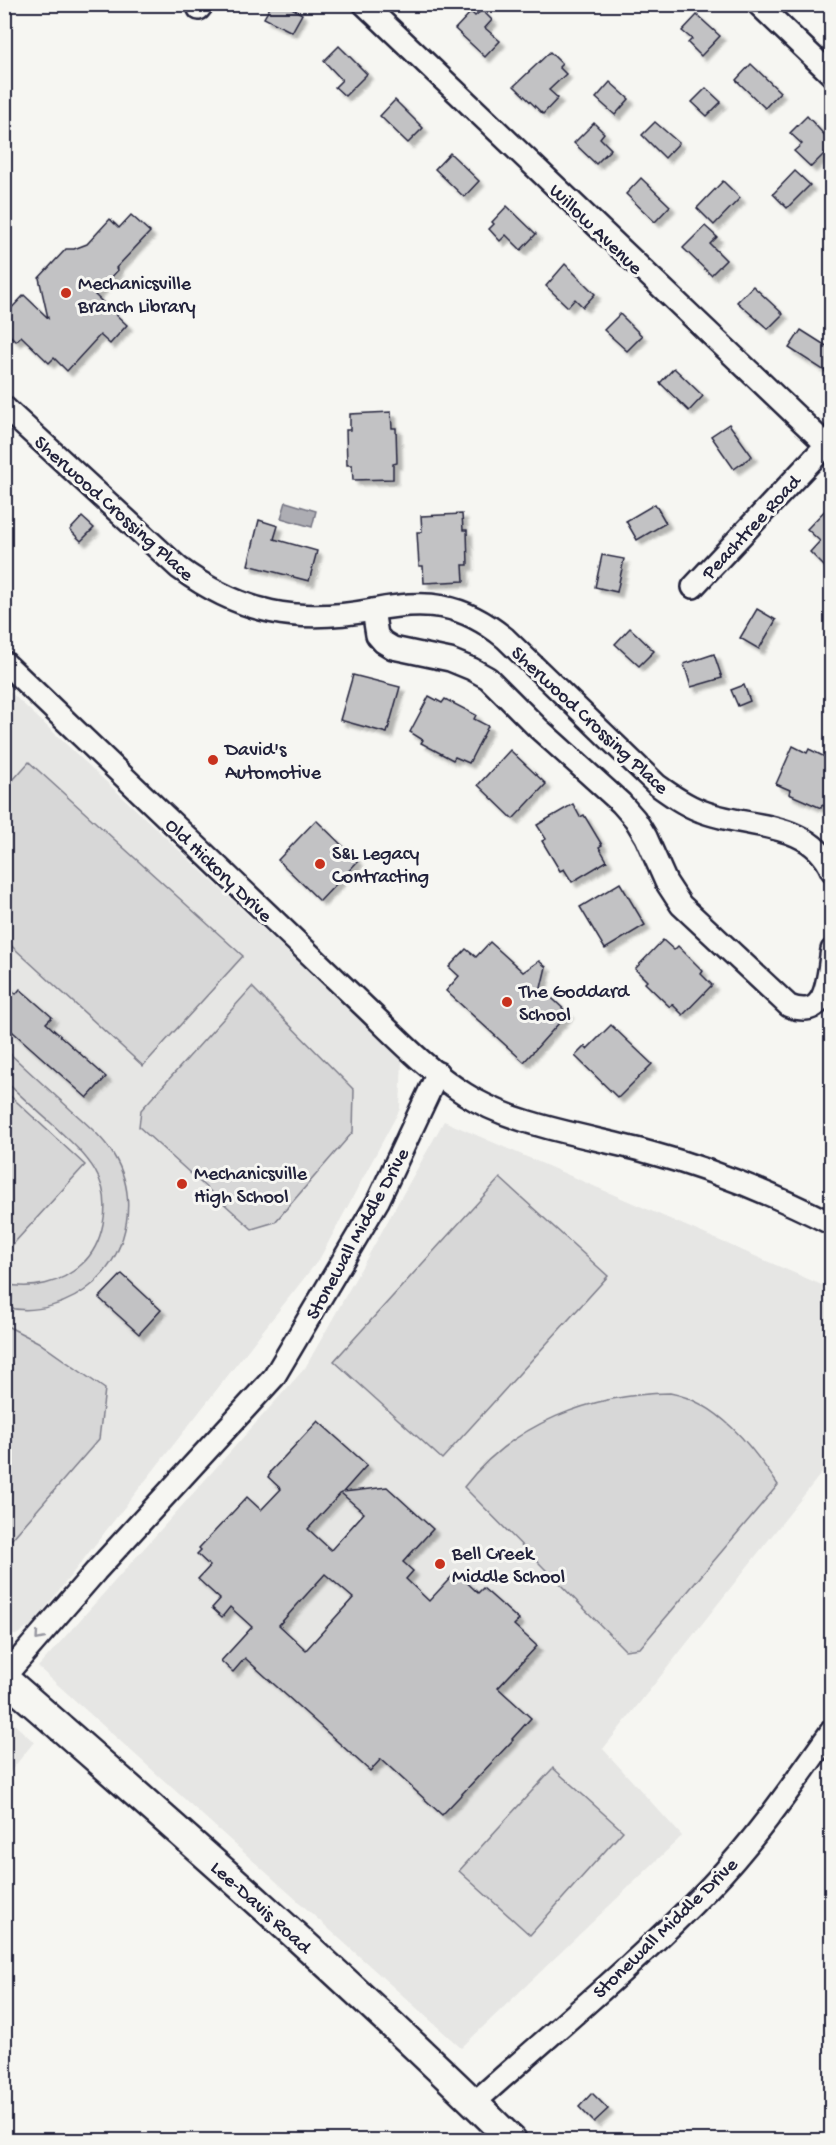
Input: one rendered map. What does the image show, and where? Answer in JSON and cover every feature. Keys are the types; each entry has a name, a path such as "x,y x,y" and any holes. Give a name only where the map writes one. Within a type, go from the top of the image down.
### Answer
{"main road":[{"name":"Lee-Davis Road","path":"4,1678 163,1816 354,1990 512,2140"}],"street":[{"name":"Willow Avenue","path":"364,4 830,445"},
{"path":"758,4 831,75"},
{"name":"Sherwood Crossing Place","path":"4,407 179,568 225,597 254,609 293,615 326,616 421,604 468,613 488,624 505,638 657,785 678,800 701,811 795,834 819,851 831,871"},
{"name":"Peachtree Road","path":"693,587 830,445"},
{"name":"Sherwood Crossing Place","path":"373,610 377,635 383,642 393,648 450,660 488,678 538,728 621,803 635,819 646,837 666,882 681,905 789,1006 799,1010 817,1005 823,996 831,950"},
{"name":"Old Hickory Drive","path":"4,662 352,995 438,1073"},
{"path":"438,1073 465,1094 494,1109 524,1120 704,1168 748,1184 831,1224"},
{"name":"Stonewall Middle Drive","path":"4,1678 74,1597 274,1377 378,1201 438,1073"},
{"name":"Stonewall Middle Drive","path":"474,2103 642,1953 709,1888 789,1792 831,1730"}],"shaded area":[{"path":"286,502 316,511 312,527 281,518"},
{"name":"Mechanicsville High School","path":"4,686 402,1059 400,1109 320,1258 32,1625 16,1635 4,1635"},
{"path":"29,762 243,956 143,1066 5,940 5,789"},
{"path":"252,987 354,1090 353,1132 275,1222 252,1229 139,1127 141,1110"},
{"path":"5,1049 104,1141 121,1170 128,1205 122,1239 106,1270 94,1283 63,1302 28,1310 5,1307 5,1284 35,1286 45,1284 65,1276 82,1264 93,1251 102,1230 104,1193 93,1167 84,1156 5,1081"},
{"path":"5,1091 85,1165 4,1253"},
{"name":"Bell Creek Middle School","path":"444,1121 831,1289 831,1461 603,1749 682,1836 461,2048 38,1667 305,1368"},
{"path":"500,1178 608,1276 442,1459 334,1361"},
{"path":"5,1325 38,1342 105,1389 99,1439 5,1547"},
{"path":"670,1393 687,1398 718,1416 745,1441 778,1485 640,1648 625,1650 464,1487 506,1445 556,1416 612,1399"},
{"path":"4,1715 34,1742 5,1778 4,1778"},
{"path":"553,1768 623,1831 530,1935 459,1871"}],"building":[{"path":"272,4 285,4 302,14 292,32 264,18"},
{"path":"482,10 492,20 485,28 500,41 485,57 455,29 471,12 475,16"},
{"path":"697,15 720,36 701,56 688,43 692,39 682,31"},
{"path":"339,46 367,74 345,96 335,87 342,80 324,61"},
{"path":"550,52 562,64 559,67 566,74 549,90 558,98 543,114 514,86"},
{"path":"751,64 780,92 765,108 736,80"},
{"path":"610,82 629,99 615,115 596,98"},
{"path":"706,88 721,102 707,116 692,102"},
{"path":"395,100 423,128 408,143 380,116"},
{"path":"807,116 831,142 831,147 811,167 794,151 802,144 790,133"},
{"path":"655,122 679,143 665,158 642,135"},
{"path":"594,123 604,133 600,138 611,149 596,164 574,143"},
{"path":"450,153 479,181 464,197 435,169"},
{"path":"795,171 810,185 787,208 773,194"},
{"path":"641,178 670,206 655,222 626,194"},
{"path":"723,181 740,198 714,225 697,208"},
{"path":"507,206 536,234 521,250 506,235 500,241 489,229 494,224 492,222"},
{"name":"Mechanicsville Branch Library","path":"131,215 150,232 116,268 118,270 95,295 127,325 110,344 100,335 67,371 54,358 49,363 21,336 16,341 4,330 4,316 24,295 48,318 39,278 66,249 74,249 87,244 110,219 119,228"},
{"path":"705,226 717,237 710,244 726,260 711,275 683,248"},
{"path":"565,264 595,294 583,307 575,299 568,307 546,286"},
{"path":"753,286 783,314 768,329 737,302"},
{"path":"620,314 642,336 627,351 604,330"},
{"path":"801,330 831,349 831,375 789,348"},
{"path":"674,368 703,396 689,411 660,383"},
{"path":"391,412 392,428 396,428 397,463 393,464 393,479 353,480 352,465 347,465 346,430 350,430 350,414"},
{"path":"729,424 752,456 734,469 711,436"},
{"path":"655,504 666,523 637,540 626,521"},
{"path":"831,504 831,573 810,552 820,541 807,529"},
{"path":"462,514 463,530 467,530 468,565 463,565 464,581 424,583 423,566 419,566 417,532 422,532 421,516"},
{"path":"82,517 94,528 81,541 70,530"},
{"path":"259,520 278,526 274,539 317,551 309,581 248,565"},
{"path":"602,555 624,559 617,592 595,587"},
{"path":"757,609 776,620 759,649 740,638"},
{"path":"630,628 654,651 639,666 615,644"},
{"path":"714,654 722,678 691,687 684,664"},
{"path":"353,675 400,687 387,733 340,720"},
{"path":"744,685 750,701 738,706 731,690"},
{"path":"429,696 442,703 445,699 476,715 474,719 488,726 469,763 455,757 453,760 421,743 423,740 410,732"},
{"path":"793,746 807,753 809,749 831,760 831,809 822,805 821,808 789,794 790,790 776,784"},
{"path":"510,750 546,784 513,819 478,785"},
{"path":"573,804 580,817 584,815 602,845 599,847 607,861 572,882 564,869 560,871 542,841 546,839 537,825"},
{"path":"316,820 358,861 320,901 278,860"},
{"path":"620,883 645,925 605,949 580,907"},
{"path":"663,940 674,950 678,946 703,971 701,974 712,985 683,1015 672,1004 670,1007 645,983 647,981 635,969"},
{"name":"The Goddard School","path":"490,942 523,972 539,961 546,967 541,988 568,1013 524,1062 446,991 459,976 449,967 466,949 476,957"},
{"path":"4,983 16,994 20,989 52,1017 46,1023 106,1077 87,1098 4,1024"},
{"path":"611,1025 652,1064 618,1098 575,1056 585,1046 587,1049"},
{"path":"122,1274 161,1310 139,1334 99,1298"},
{"path":"318,1421 367,1465 343,1492 387,1487 433,1529 403,1562 413,1571 406,1579 429,1601 456,1572 478,1593 483,1588 519,1620 514,1625 537,1646 498,1688 531,1718 442,1815 381,1759 370,1771 245,1658 233,1672 221,1661 252,1627 230,1607 222,1617 212,1608 220,1599 198,1579 210,1566 197,1554 201,1550 199,1548 247,1497 261,1510 281,1489 268,1477 270,1472","holes":["341,1493 364,1513 331,1550 308,1529","325,1574 353,1598 306,1650 279,1625"]},
{"path":"592,2093 608,2109 594,2122 579,2107"}],"place":[{"name":"Mechanicsville Branch Library","path":"66,293"},
{"name":"David's Automotive","path":"213,760"},
{"name":"S&L Legacy Contracting","path":"320,864"},
{"name":"The Goddard School","path":"507,1002"},
{"name":"Mechanicsville High School","path":"182,1184"},
{"name":"Bell Creek Middle School","path":"440,1564"}]}
